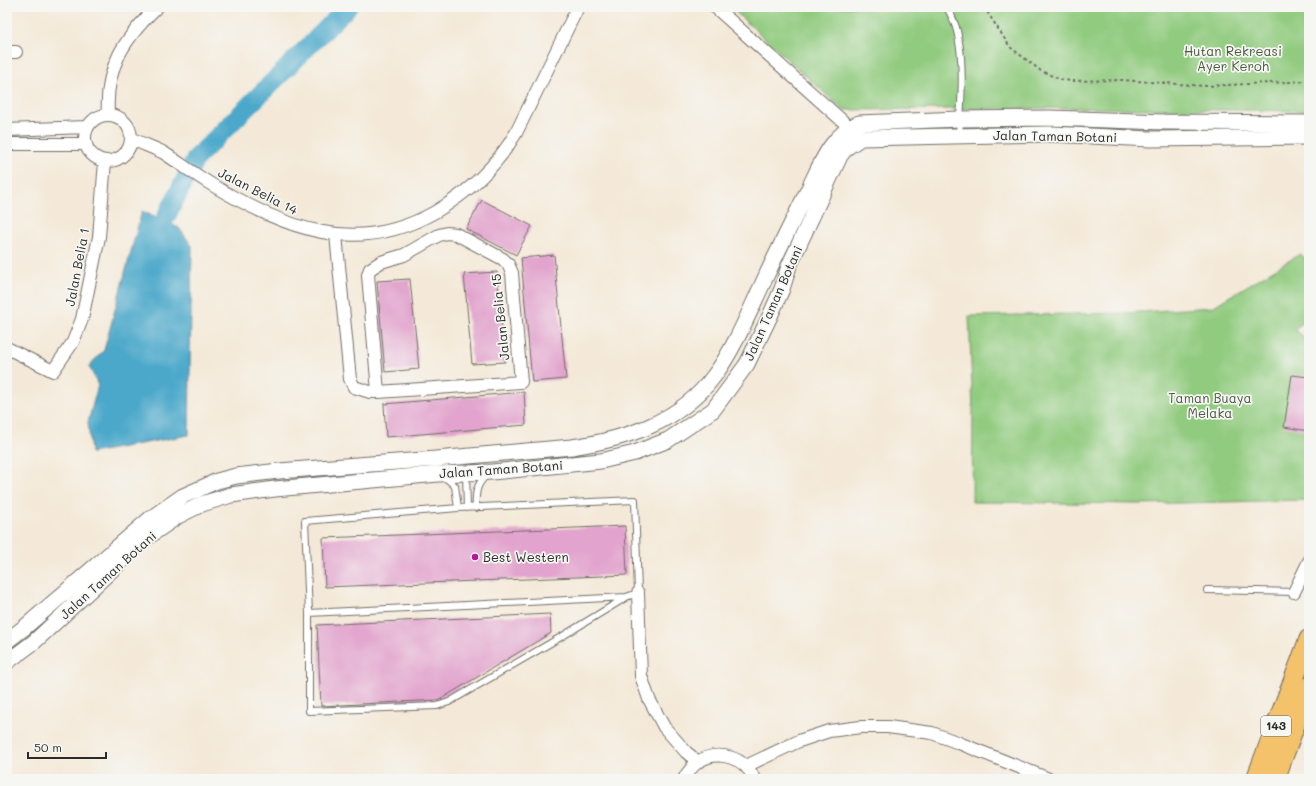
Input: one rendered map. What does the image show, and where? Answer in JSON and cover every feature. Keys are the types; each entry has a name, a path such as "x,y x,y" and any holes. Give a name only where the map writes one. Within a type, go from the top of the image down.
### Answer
{"highway":[{"name":"143","path":"1256,779 1309,639"},
{"name":"143","path":"1275,779 1309,687"}],"street":[{"path":"108,114 107,99 109,85 122,48 133,31 157,7"},
{"name":"Jalan Belia 14","path":"131,138 162,152 215,186 287,223 336,235 367,235 398,229 413,224 463,195 506,150 516,133 578,7"},
{"path":"715,7 861,138"},
{"path":"108,114 115,115 127,124 130,130 130,145 126,152 113,160 105,161 92,156 85,144 86,128 95,118 108,114"},
{"name":"Jalan Taman Botani","path":"7,662 34,642 146,538 178,516 202,504 231,495 593,444 642,430 659,422 681,408 703,388 724,362 826,153 845,131 858,123 960,119 1050,118 1164,122 1309,123"},
{"path":"7,130 86,128"},
{"name":"Jalan Taman Botani","path":"466,473 492,472 601,461 635,453 668,440 713,410 747,364 782,288 789,266 840,156 846,148 861,138 1051,134 1150,139 1309,137"},
{"path":"7,144 85,144"},
{"name":"Jalan Belia 1","path":"7,348 53,371 73,342 82,319 99,237 105,161"},
{"name":"Jalan Belia 15","path":"336,235 350,379 354,387 370,392 378,392 521,382 512,273 508,264 503,259 456,234 447,233 438,234 404,255 381,262 370,269 368,275 378,392"},
{"path":"437,467 454,464 466,473"},
{"name":"Jalan Taman Botani","path":"7,641 42,613 150,518 183,496 200,487 236,476 257,473 437,467"},
{"path":"1294,592 1309,561"},
{"path":"632,595 641,676 649,699 664,727 686,752 698,762"},
{"path":"746,766 799,741 830,731 862,727 888,727 932,733 1049,779"},
{"path":"684,779 690,769 698,762 708,757 718,755 728,756 738,760 746,766 754,779"}],"lane":[{"path":"947,7 953,18 959,42 961,64 959,135"},
{"path":"437,467 455,486 458,508"},
{"path":"476,508 476,492 479,484 481,480 492,472"},
{"path":"466,473 467,508"},
{"path":"635,500 632,595 449,702 437,706 309,711 309,613 305,521 458,508 635,500"},
{"path":"1207,590 1294,592"},
{"path":"309,613 632,595"}],"path":[{"path":"984,7 1010,47 1040,71 1059,79 1072,81 1122,80 1206,86 1309,81"}],"green space":[{"name":"Hutan Rekreasi Ayer Keroh","path":"730,7 1309,7 1309,111 1069,108 843,110"},
{"name":"Taman Buaya Melaka","path":"1300,254 1309,261 1309,315 1295,330 1309,341 1309,500 1139,504 972,502 973,411 969,316 1125,313 1212,307"}],"water":[{"path":"142,211 179,228 192,246 189,435 91,453 88,422 98,385 89,366 104,350"}],"building":[{"path":"482,200 532,226 516,255 466,229"},
{"path":"554,255 566,379 532,382 521,258"},
{"path":"497,272 505,362 472,364 464,274"},
{"path":"410,279 419,369 385,372 377,281"},
{"path":"1292,375 1309,377 1309,431 1284,427"},
{"path":"524,392 526,425 386,437 384,404"},
{"name":"Best Western","path":"625,526 627,575 325,587 323,538"},
{"path":"550,614 551,633 439,700 321,706 317,625"}],"waterway":[{"path":"164,221 196,158 348,7"}],"place":[{"name":"Best Western","path":"475,557"}]}
